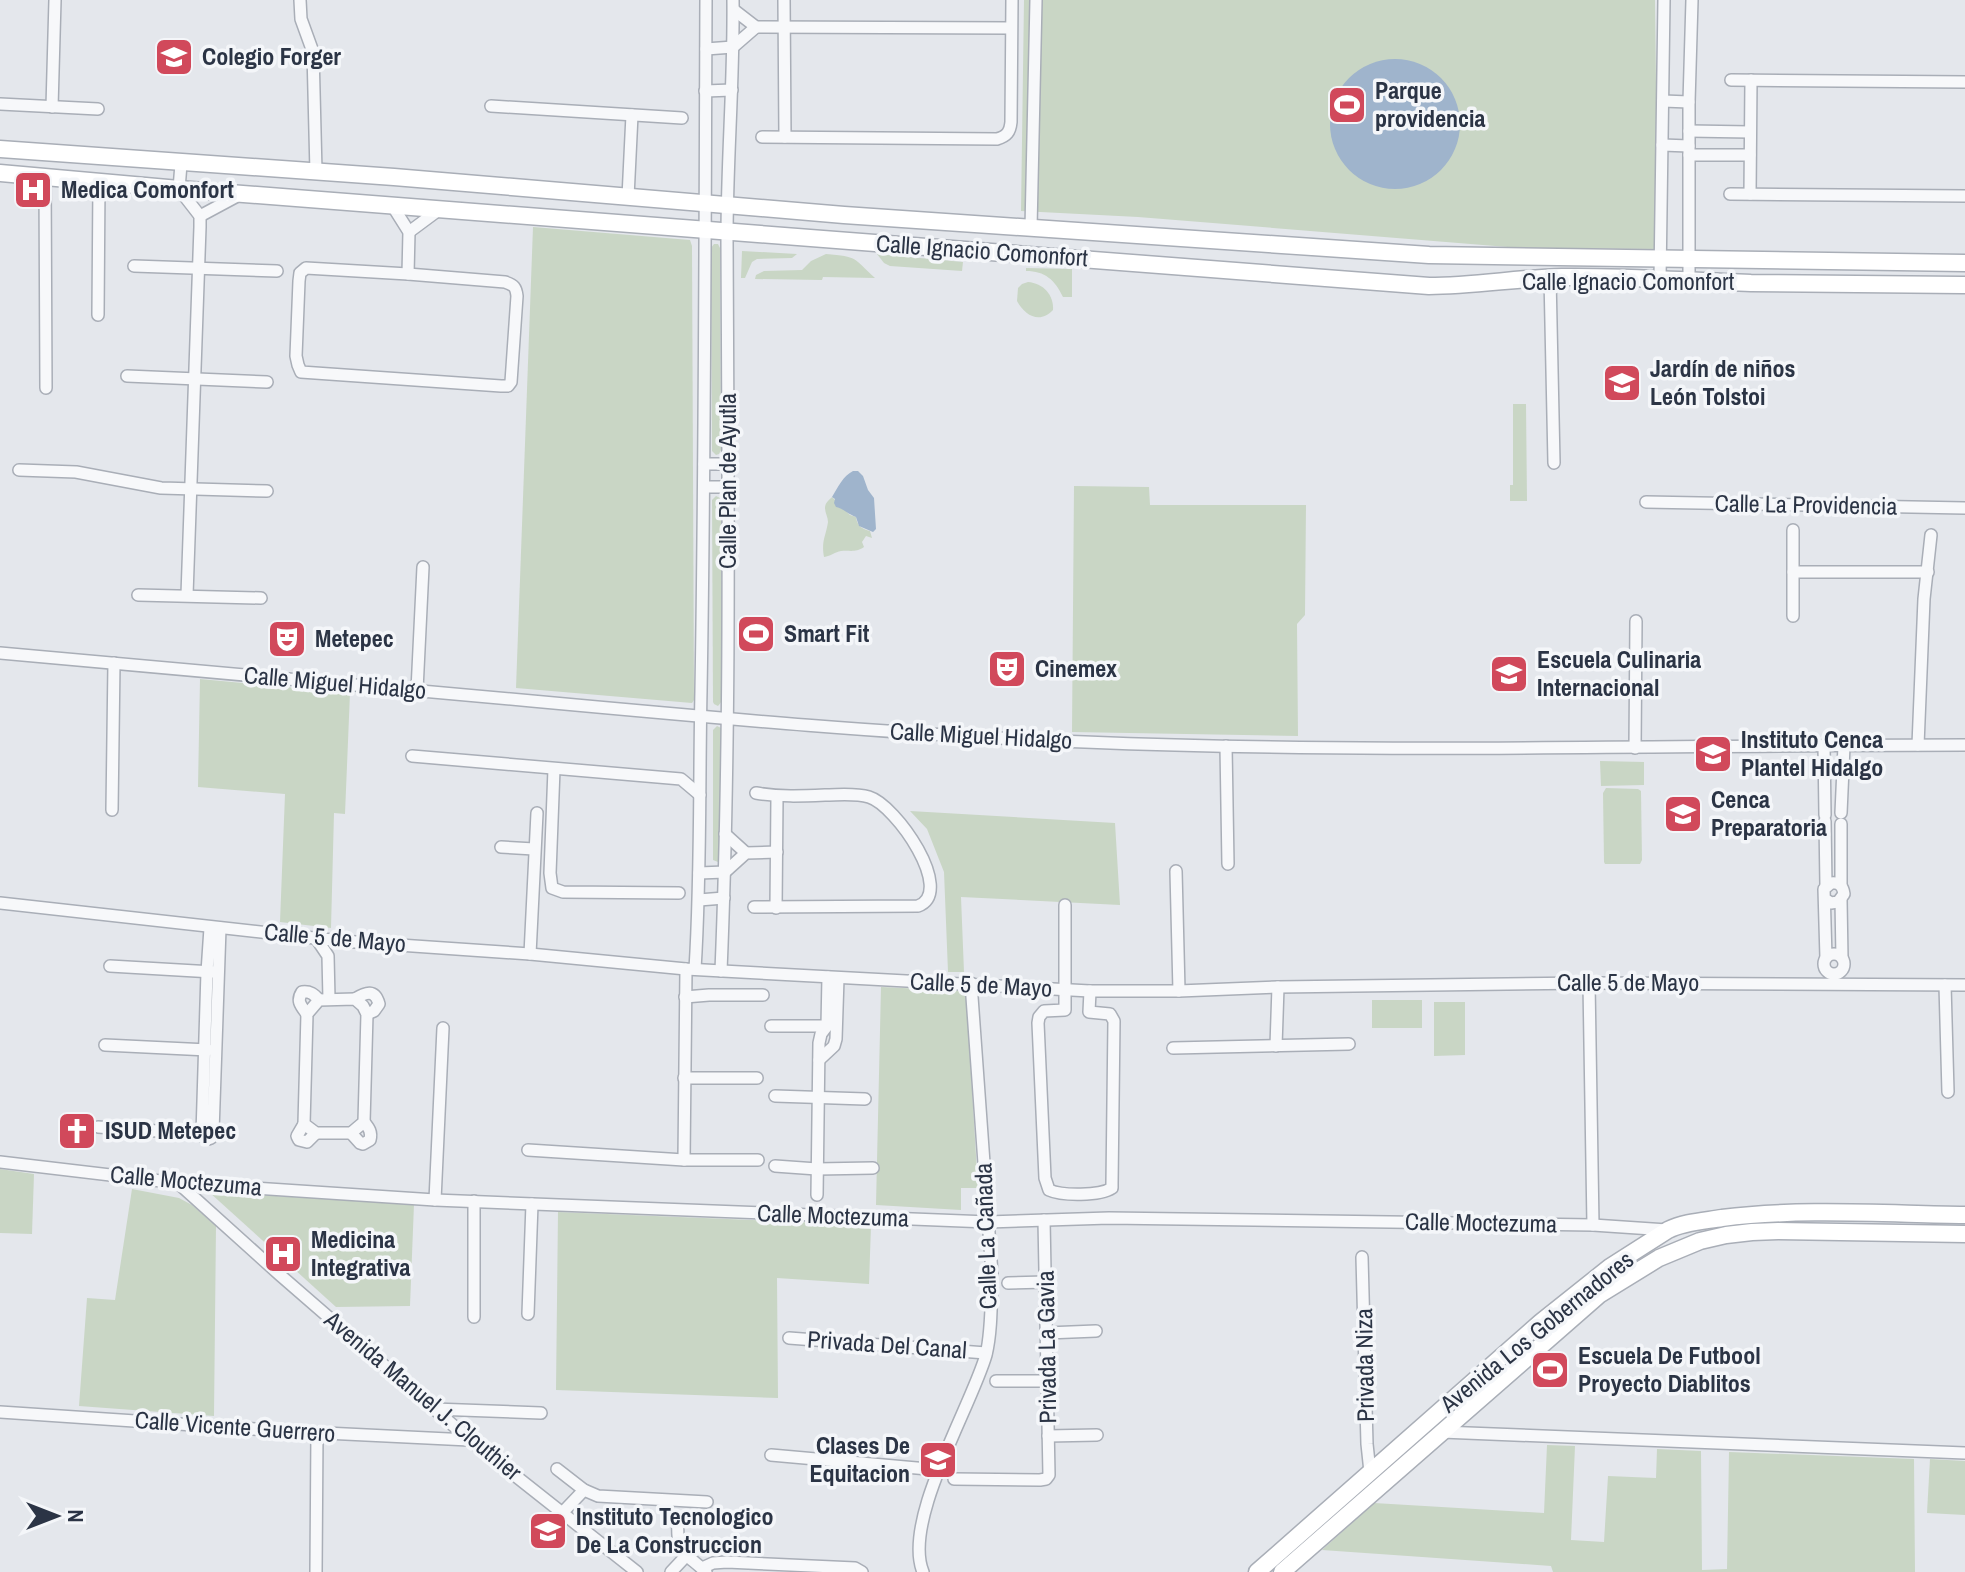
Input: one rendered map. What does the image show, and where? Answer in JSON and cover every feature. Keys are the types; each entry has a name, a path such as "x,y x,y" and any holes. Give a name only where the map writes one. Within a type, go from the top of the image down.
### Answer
{"main road":[{"name":"Calle Ignacio Comonfort","path":"0,149 844,215 1429,255 1965,263"},
{"name":"Calle Ignacio Comonfort","path":"0,173 1429,286 1550,277 1965,285"},
{"name":"Avenida Los Gobernadores","path":"1282,1572 1344,1507 1370,1472 1592,1280 1668,1230 1709,1220 1771,1214 1965,1215"},
{"name":"Avenida Los Gobernadores","path":"1257,1572 1442,1432 1599,1295 1659,1258 1700,1241 1752,1232 1965,1234"}],"street":[{"path":"52,107 55,0"},
{"path":"300,0 301,19 311,43 314,63 316,172"},
{"name":"Calle Plan de Ayutla","path":"695,969 699,900 704,487 706,0"},
{"path":"784,0 785,137"},
{"path":"762,137 1004,137 1010,131 1011,122 1012,0"},
{"path":"1031,228 1036,0"},
{"path":"1660,279 1664,0"},
{"path":"1689,280 1692,0"},
{"path":"734,5 756,27 1011,28"},
{"name":"Calle Plan de Ayutla","path":"721,971 729,487 727,232 734,5"},
{"path":"706,49 733,47 756,27"},
{"path":"1731,80 1965,82"},
{"path":"1750,194 1751,80"},
{"path":"705,91 732,90"},
{"path":"1663,101 1689,102"},
{"path":"0,104 98,109"},
{"path":"491,106 682,118"},
{"path":"628,197 632,115"},
{"path":"1689,131 1750,132"},
{"path":"1662,145 1750,155"},
{"path":"181,164 179,189 200,216 187,595"},
{"path":"45,178 46,388"},
{"path":"98,315 99,182"},
{"path":"200,216 241,194"},
{"path":"1730,194 1965,196"},
{"path":"392,205 409,232 408,274"},
{"path":"409,232 440,209"},
{"path":"134,266 277,271"},
{"path":"306,268 316,268 408,274 505,282 516,288 513,375 508,386 301,372 296,356 300,273 306,268"},
{"path":"1550,277 1554,463"},
{"path":"127,376 267,382"},
{"name":"Calle Plan de Ayutla","path":"704,464 729,464"},
{"path":"19,470 76,472 142,485 190,490 267,491"},
{"name":"Calle Plan de Ayutla","path":"704,487 729,487"},
{"name":"Calle La Providencia","path":"1646,502 1965,508"},
{"path":"1793,530 1793,616"},
{"path":"1918,745 1923,613 1931,535"},
{"path":"417,690 423,567"},
{"path":"1793,572 1928,572"},
{"path":"138,595 261,598"},
{"path":"1635,748 1636,621"},
{"name":"Calle Miguel Hidalgo","path":"0,653 849,729 1067,741 1333,748 1965,745"},
{"path":"112,810 114,663"},
{"path":"1226,746 1228,864"},
{"path":"1824,746 1824,967 1832,973 1841,970 1843,964 1841,819 1844,746"},
{"path":"412,756 681,779 700,795"},
{"path":"681,779 700,760"},
{"path":"554,769 552,888 563,892 679,893"},
{"path":"754,907 918,906 930,897 926,868 910,835 895,815 871,797 777,797 756,793"},
{"path":"776,908 777,797"},
{"path":"530,954 537,813"},
{"path":"1825,818 1832,827 1841,819"},
{"path":"725,834 746,853"},
{"path":"501,847 534,849"},
{"path":"699,873 725,872 746,853 777,852"},
{"path":"1176,871 1179,991"},
{"path":"1826,893 1831,883 1841,885"},
{"path":"1826,893 1831,903 1841,900"},
{"path":"699,900 724,898"},
{"name":"Calle 5 de Mayo","path":"0,903 341,941 721,971 1065,990 1179,991 1589,983 1965,985"},
{"path":"1065,905 1065,1010 1044,1011 1038,1023 1045,1178 1049,1190 1058,1193 1103,1193 1112,1188 1114,1021 1110,1014 1089,1012 1090,991"},
{"path":"98,1127 202,1134 210,1050 215,928"},
{"path":"316,938 328,956"},
{"path":"307,1014 324,1000 328,956 341,941"},
{"path":"110,966 213,972"},
{"path":"695,969 709,995"},
{"path":"684,1160 685,997 695,969"},
{"path":"817,1195 819,1060 821,1034 827,1026 833,978"},
{"path":"819,1060 834,1046 836,1039 833,978"},
{"name":"Calle La Cañada","path":"923,1572 919,1546 923,1522 939,1470 986,1353 991,1310 992,1274 971,983"},
{"path":"1589,983 1593,1225"},
{"path":"1945,985 1948,1092"},
{"path":"1276,1046 1278,987"},
{"path":"308,991 324,1000 355,999 367,1014 364,1122 351,1133 316,1133 304,1124 307,1014 299,1003 299,997 302,992 308,991"},
{"path":"685,997 763,995"},
{"path":"771,1026 827,1026"},
{"path":"435,1200 443,1028"},
{"path":"1173,1048 1349,1044"},
{"path":"105,1045 210,1050"},
{"path":"684,1078 757,1078"},
{"path":"775,1096 865,1099"},
{"path":"528,1150 684,1160 758,1160"},
{"name":"Calle Moctezuma","path":"0,1162 178,1183 532,1204 988,1222 1109,1218 1593,1225 1668,1230"},
{"path":"775,1166 873,1168"},
{"name":"Avenida Manuel J. Clouthier","path":"178,1183 470,1440 637,1572"},
{"path":"474,1201 474,1317"},
{"path":"528,1314 532,1204"},
{"name":"Privada La Gavia","path":"954,1479 1040,1480 1049,1475 1044,1220"},
{"name":"Privada Niza","path":"1362,1257 1370,1472"},
{"path":"1008,1283 1046,1282"},
{"path":"1047,1333 1096,1331"},
{"name":"Privada Del Canal","path":"789,1338 986,1353"},
{"path":"996,1381 1047,1381"},
{"path":"434,1409 541,1413"},
{"name":"Calle Vicente Guerrero","path":"0,1412 470,1440"},
{"path":"316,1572 317,1432"},
{"path":"1442,1432 1965,1453"},
{"path":"1048,1436 1097,1435"},
{"path":"771,1455 939,1470"},
{"path":"557,1469 584,1490 598,1496 707,1502"},
{"path":"563,1512 584,1490"},
{"path":"678,1518 678,1542 699,1569 713,1563 727,1562 855,1568 862,1572"},
{"path":"671,1572 686,1556"}],"green space":[{"name":"Parque providencia","path":"1024,0 1655,0 1658,249 1520,248 1138,217 1021,211"},
{"path":"533,227 690,240 692,703 516,688"},
{"path":"714,244 720,248 721,450 716,455 712,451 711,248"},
{"path":"742,251 797,254 792,258 757,259 752,262 745,278 741,278"},
{"path":"826,254 854,259 875,278 755,279 764,271 802,270 811,261"},
{"path":"877,254 963,262 962,271 890,266"},
{"path":"1026,268 1072,269 1072,297 1063,297 1049,278 1026,271"},
{"path":"1028,282 1043,287 1049,295 1053,310 1043,317 1024,311 1017,301 1018,288"},
{"path":"1513,404 1526,404 1527,501 1510,501 1510,485 1513,485"},
{"path":"1074,486 1149,487 1150,505 1306,505 1305,615 1297,624 1298,736 1072,732"},
{"path":"716,496 721,501 722,701 718,706 713,702 712,500"},
{"path":"832,497 856,517 860,527 870,531 872,538 866,536 862,542 864,547 858,550 841,551 824,557 823,543 828,522 825,506"},
{"path":"200,679 350,693 345,814 334,813 331,928 280,922 285,794 198,787"},
{"path":"717,726 722,731 721,861 718,862 713,860 713,730"},
{"path":"1600,761 1644,762 1644,785 1601,786"},
{"path":"1606,788 1641,791 1640,864 1604,862 1603,793"},
{"path":"910,811 1115,823 1120,905 961,897 964,972 948,972 944,872 927,829"},
{"path":"881,987 966,991 978,1188 961,1188 961,1210 876,1205"},
{"path":"1372,1000 1422,1000 1422,1028 1372,1028"},
{"path":"1434,1002 1465,1002 1465,1055 1434,1056"},
{"path":"0,1169 34,1174 32,1234 0,1233"},
{"path":"132,1189 179,1198 216,1226 214,1416 79,1406 87,1298 115,1300"},
{"path":"209,1192 414,1204 410,1306 336,1307"},
{"path":"558,1212 871,1225 869,1284 777,1278 778,1398 556,1390"},
{"path":"1547,1445 1575,1446 1571,1540 1604,1542 1608,1476 1656,1478 1657,1449 1701,1451 1702,1570 1727,1569 1729,1452 1914,1459 1915,1572 1553,1572 1551,1566 1322,1550 1374,1503 1544,1513"},
{"path":"1930,1459 1965,1461 1965,1515 1927,1513"}],"water":[{"path":"1395,59 1420,64 1441,78 1455,99 1460,124 1455,149 1441,170 1420,184 1395,189 1370,184 1349,170 1335,149 1330,124 1335,99 1349,78 1370,64"},
{"path":"853,471 863,476 874,498 876,529 873,532 859,526 856,517 836,507 832,497"}],"place":[{"name":"Colegio Forger","path":"174,57"},
{"name":"Parque providencia","path":"1347,105"},
{"name":"Medica Comonfort","path":"33,190"},
{"name":"Jardín de niños León Tolstoi","path":"1622,383"},
{"name":"Smart Fit","path":"756,634"},
{"name":"Metepec","path":"287,639"},
{"name":"Cinemex","path":"1007,669"},
{"name":"Escuela Culinaria Internacional","path":"1509,674"},
{"name":"Instituto Cenca Plantel Hidalgo","path":"1713,754"},
{"name":"Cenca Preparatoria","path":"1683,814"},
{"name":"ISUD Metepec","path":"77,1131"},
{"name":"Medicina Integrativa","path":"283,1254"},
{"name":"Escuela De Futbool Proyecto Diablitos","path":"1550,1370"},
{"name":"Clases De Equitacion","path":"938,1460"},
{"name":"Instituto Tecnologico De La Construccion","path":"548,1531"}]}
